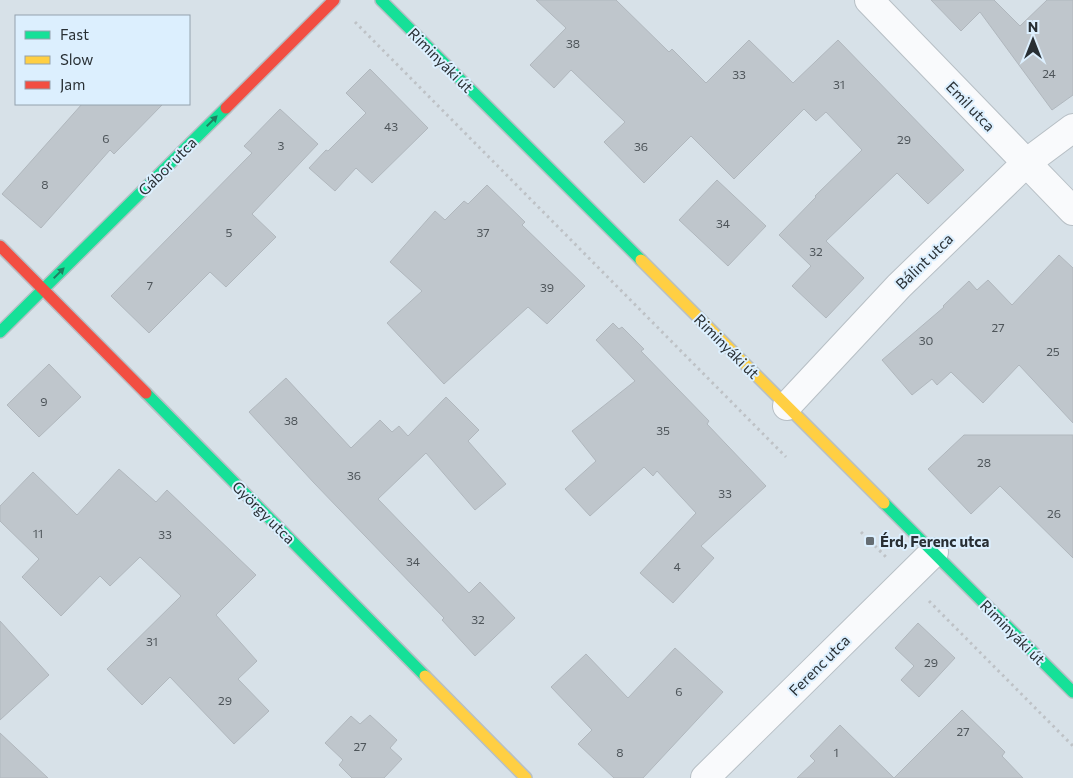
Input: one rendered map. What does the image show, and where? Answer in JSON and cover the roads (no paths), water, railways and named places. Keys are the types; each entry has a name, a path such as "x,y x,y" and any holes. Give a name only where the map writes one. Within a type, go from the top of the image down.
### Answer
{"street":[{"name":"Gábor utca","path":"0,332 334,0"},
{"name":"Riminyáki út","path":"381,0 1073,692"},
{"name":"Emil utca","path":"868,0 1073,211"},
{"name":"Bálint utca","path":"787,406 899,286 1026,163 1073,128"},
{"name":"György utca","path":"0,246 44,288 526,778"},
{"name":"Ferenc utca","path":"705,778 934,552"}],"place":[{"name":"Érd, Ferenc utca","path":"870,541"}]}
